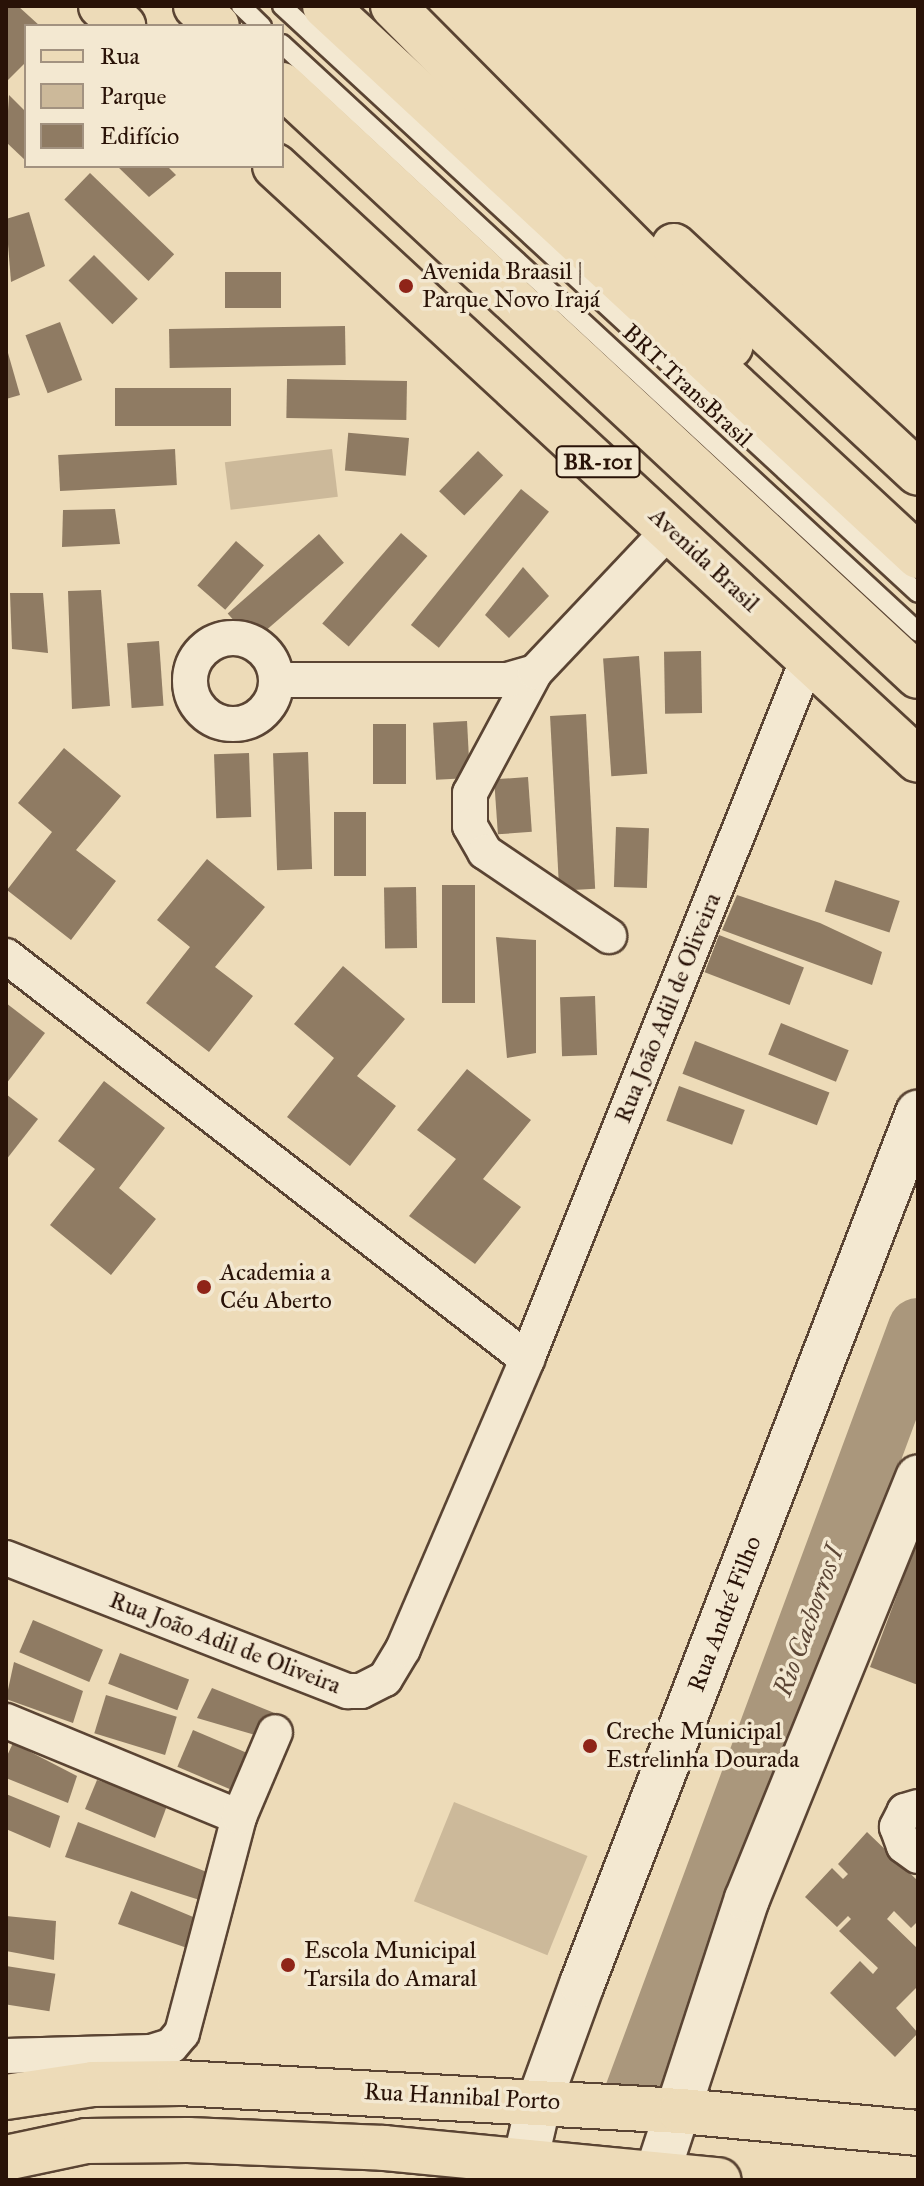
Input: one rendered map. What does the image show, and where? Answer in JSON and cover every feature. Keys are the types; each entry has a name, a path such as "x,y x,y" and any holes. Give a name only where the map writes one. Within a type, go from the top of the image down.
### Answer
{"main road":[{"path":"101,6 121,24"},
{"path":"196,6 215,24"},
{"path":"325,6 918,556"},
{"path":"393,6 686,299 918,547"},
{"path":"415,6 918,473"},
{"name":"BR-101","path":"284,87 918,676"},
{"name":"Avenida Brasil","path":"277,168 809,656 918,760"},
{"name":"Rua Hannibal Porto","path":"6,2097 93,2084 180,2083 681,2111 918,2133"},
{"path":"6,2158 86,2141 159,2140 384,2148 655,2177 718,2180"}],"street":[{"path":"609,936 485,852 470,826 470,793 535,672 670,529"},
{"name":"Rua João Adil de Oliveira","path":"6,1558 348,1691 361,1691 385,1679 396,1666 527,1359 809,656"},
{"path":"277,680 507,680 535,672"},
{"path":"6,956 527,1359"},
{"name":"Rua André Filho","path":"525,2162 539,2102 918,1113"},
{"path":"655,2177 681,2111 747,1899 918,1477"},
{"path":"6,1721 239,1817"},
{"path":"6,2056 151,2052 171,2046 182,2033 239,1817 275,1732"},
{"path":"918,1807 905,1811 897,1827 904,1846 918,1856"}],"lane":[{"path":"241,6 260,24"},
{"name":"BRT TransBrasil","path":"282,6 918,593"},
{"name":"BRT TransBrasil","path":"284,46 918,632"}],"green space":[{"path":"332,449 338,497 231,510 225,462"},
{"path":"454,1802 588,1856 547,1955 414,1901"}],"building":[{"path":"6,6 18,6 38,24 24,24 24,64 6,82"},
{"path":"9,95 24,110 24,159 6,142"},
{"path":"119,168 169,168 176,175 149,197"},
{"path":"90,173 174,254 148,281 64,200"},
{"path":"29,212 45,266 11,282 6,219"},
{"path":"94,255 138,299 112,324 69,280"},
{"path":"225,272 281,272 281,308 225,308"},
{"path":"60,322 82,380 48,393 25,335"},
{"path":"345,326 346,365 170,368 169,329"},
{"path":"6,346 20,395 6,399"},
{"path":"287,379 407,381 406,420 286,418"},
{"path":"115,388 231,388 231,426 115,426"},
{"path":"348,433 409,438 406,476 345,471"},
{"path":"175,449 177,485 60,491 58,455"},
{"path":"478,451 503,475 464,516 439,491"},
{"path":"521,489 549,512 439,648 411,625"},
{"path":"115,509 120,544 62,547 63,510"},
{"path":"401,533 427,556 349,647 322,624"},
{"path":"319,534 344,563 253,642 228,613"},
{"path":"236,541 264,565 225,610 197,586"},
{"path":"523,567 549,596 509,638 485,615"},
{"path":"101,590 110,706 72,709 68,591"},
{"path":"10,593 43,593 48,653 12,649"},
{"path":"159,641 164,706 132,708 127,643"},
{"path":"701,651 702,713 665,714 664,652"},
{"path":"639,656 647,774 611,776 603,659"},
{"path":"586,714 595,889 559,891 550,716"},
{"path":"467,721 470,778 436,780 433,723"},
{"path":"373,724 406,724 406,784 373,784"},
{"path":"64,748 121,796 76,850 116,881 71,940 7,890 52,832 18,803"},
{"path":"308,752 312,869 277,870 273,753"},
{"path":"249,753 251,817 216,818 214,754"},
{"path":"528,777 532,832 498,834 494,779"},
{"path":"334,812 366,812 366,876 334,876"},
{"path":"616,827 649,828 647,888 614,887"},
{"path":"207,859 265,907 215,967 253,996 209,1052 146,1003 190,947 157,920"},
{"path":"835,880 900,901 889,932 825,911"},
{"path":"442,885 475,885 475,1003 442,1003"},
{"path":"416,887 417,948 385,949 384,888"},
{"path":"737,895 820,923 882,952 872,985 722,930"},
{"path":"719,935 804,968 790,1005 705,972"},
{"path":"496,937 536,940 536,1053 507,1058"},
{"path":"343,966 405,1019 357,1076 396,1106 350,1166 287,1117 334,1058 294,1024"},
{"path":"595,996 597,1055 562,1056 560,997"},
{"path":"6,1003 45,1033 6,1084"},
{"path":"781,1023 849,1050 836,1082 768,1055"},
{"path":"695,1041 829,1093 817,1125 682,1074"},
{"path":"467,1069 531,1120 483,1179 521,1207 475,1264 409,1216 456,1159 417,1130"},
{"path":"104,1081 165,1128 119,1188 156,1219 111,1275 50,1225 95,1169 58,1141"},
{"path":"679,1086 745,1110 732,1145 666,1121"},
{"path":"6,1094 38,1119 6,1160"},
{"path":"918,1539 918,1685 870,1667"},
{"path":"33,1620 103,1650 89,1682 19,1652"},
{"path":"120,1653 189,1680 177,1710 108,1684"},
{"path":"14,1662 83,1691 73,1723 6,1699"},
{"path":"212,1688 277,1714 272,1740 197,1718"},
{"path":"106,1695 177,1717 165,1755 94,1733"},
{"path":"193,1730 259,1758 244,1795 177,1767"},
{"path":"13,1743 77,1776 68,1803 6,1778 6,1758"},
{"path":"97,1780 168,1803 155,1838 85,1809"},
{"path":"6,1794 60,1816 50,1848 6,1829"},
{"path":"78,1822 212,1874 209,1903 65,1857"},
{"path":"867,1832 918,1881 918,1921 911,1928 894,1911 887,1919 918,1949 918,1986 896,2008 918,2033 895,2057 830,1993 860,1961 873,1974 878,1968 839,1931 851,1919 848,1916 837,1927 805,1897 832,1868 843,1879 848,1874 838,1864"},
{"path":"131,1891 198,1919 190,1949 118,1924"},
{"path":"6,1916 56,1921 54,1960 6,1951"},
{"path":"6,1966 55,1974 49,2011 6,2004"}],"waterway":[{"name":"Rio Cachorros I","path":"634,2095 918,1328"}],"place":[{"name":"Avenida Braasil | Parque Novo Irajá","path":"406,286"},
{"name":"Academia a Céu Aberto","path":"204,1287"},
{"name":"Creche Municipal Estrelinha Dourada","path":"590,1746"},
{"name":"Escola Municipal Tarsila do Amaral","path":"288,1965"}]}
